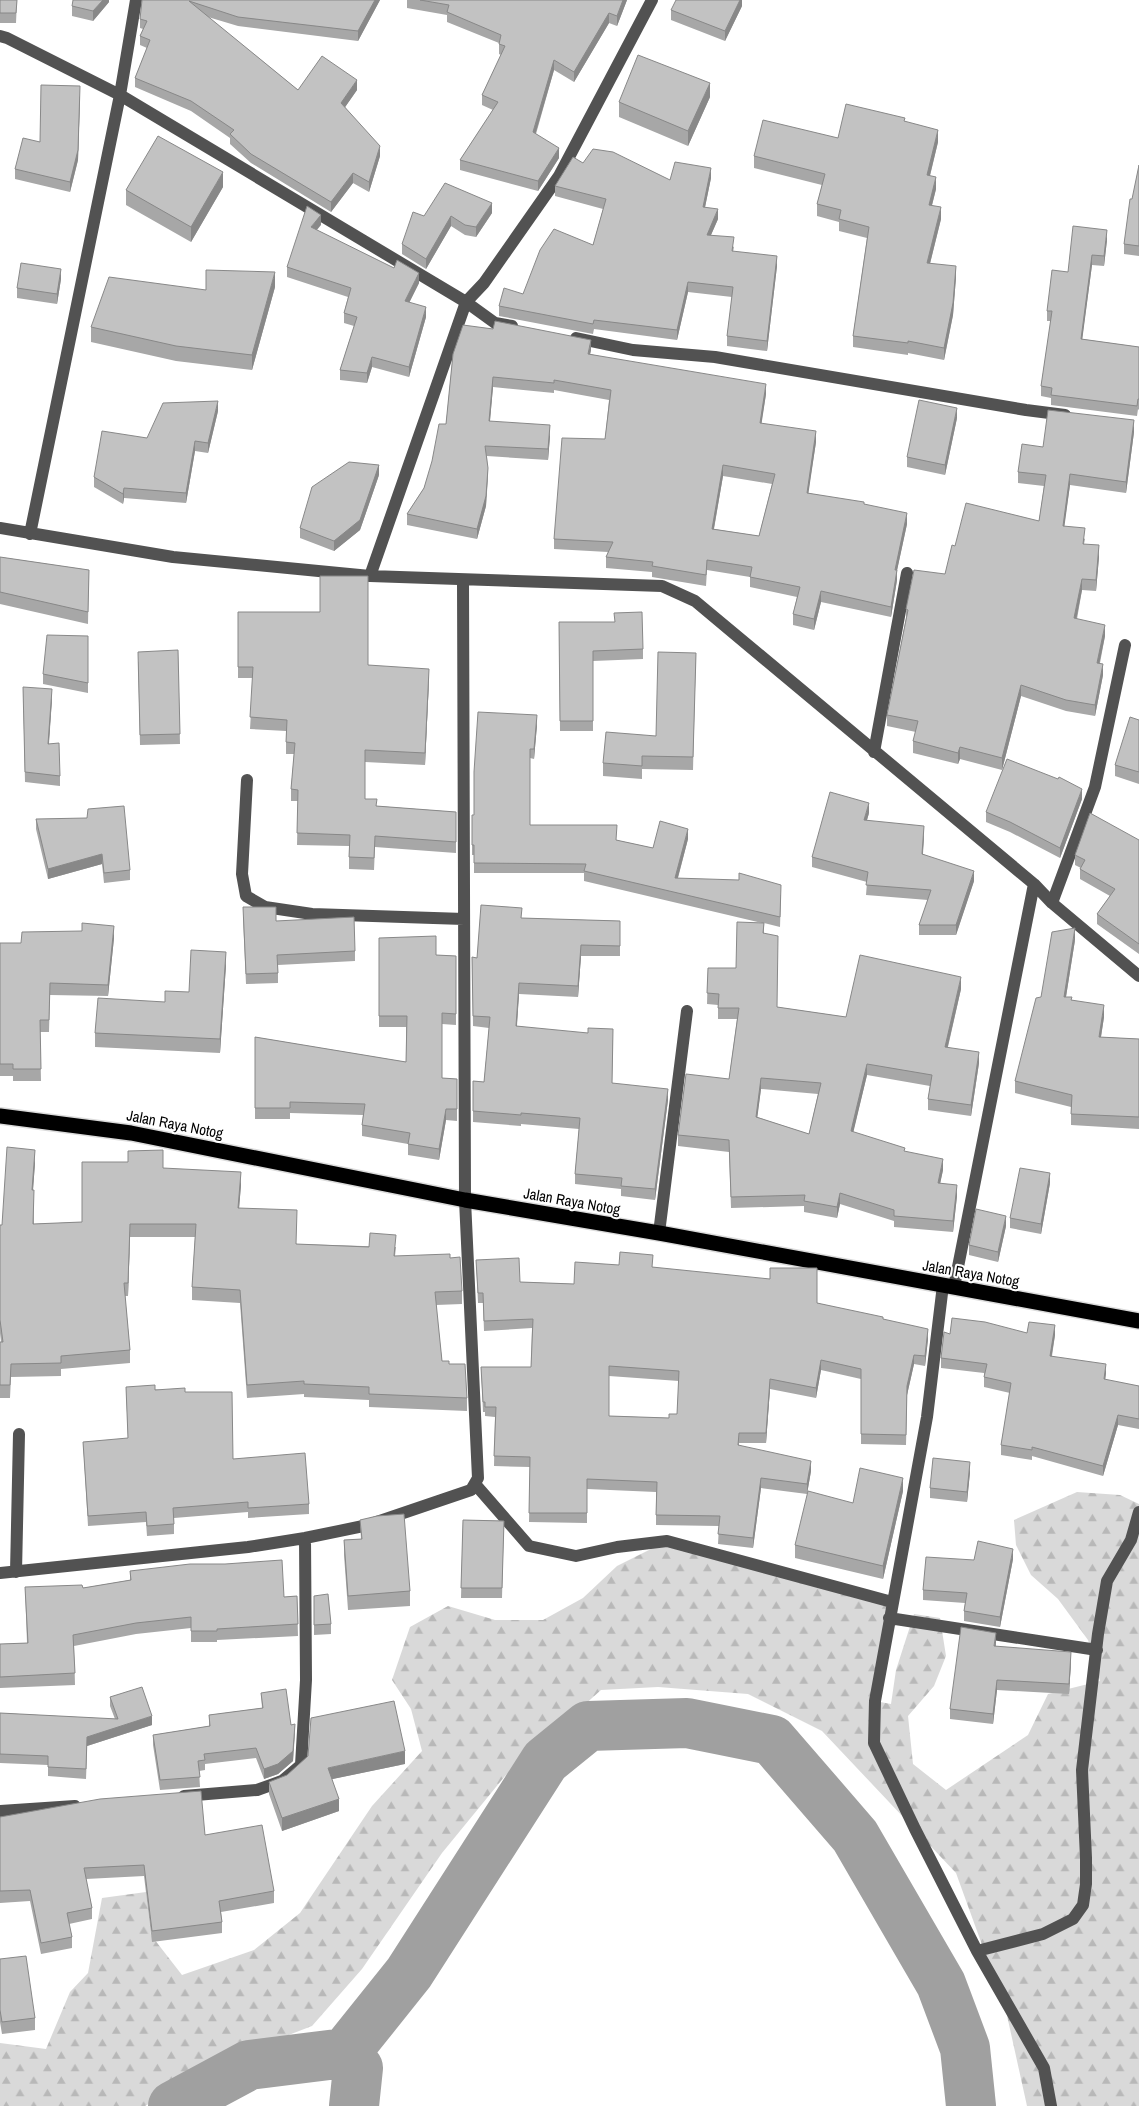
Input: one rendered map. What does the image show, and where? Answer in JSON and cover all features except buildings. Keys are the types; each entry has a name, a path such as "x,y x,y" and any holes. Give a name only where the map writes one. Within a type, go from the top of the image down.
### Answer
{"highway":[{"name":"Jalan Raya Notog","path":"0,1116 131,1133 464,1200 659,1233 1139,1321"}],"street":[{"path":"30,534 120,95 136,0"},
{"path":"370,576 466,302 484,283 559,176 652,0"},
{"path":"0,36 120,95 466,302 495,322 528,329"},
{"path":"566,336 633,350 715,357 1026,410 1073,416"},
{"path":"0,528 173,558 370,576 662,586 695,601 1034,884 1052,903 1139,976"},
{"path":"874,752 907,573"},
{"path":"0,1573 248,1547 304,1538 368,1525 471,1490 478,1478 464,1200 463,580"},
{"path":"1052,903 1095,787 1125,646"},
{"path":"247,780 242,874 246,896 266,907 312,914 464,919"},
{"path":"1034,884 949,1286 875,1701 874,1743 977,1951 1044,2068 1051,2106"},
{"path":"659,1233 687,1011"},
{"path":"16,1572 19,1434"},
{"path":"475,1484 529,1546 576,1556 617,1547 667,1541 892,1602"},
{"path":"977,1951 1043,1934 1073,1919 1083,1905 1086,1884 1086,1858 1082,1770 1097,1650 1107,1581 1131,1540 1139,1512"},
{"path":"169,1797 257,1790 282,1781 301,1765 306,1680 304,1538"},
{"path":"889,1618 1097,1650"},
{"path":"0,1811 92,1804"}],"green space":[{"path":"1077,1492 1120,1495 1139,1504 1139,2106 1027,2106 1006,2011 956,1873 822,1731 748,1694 658,1687 601,1690 505,1776 442,1853 362,1969 312,2026 242,2053 145,2106 0,2106 0,2043 46,2049 70,1992 88,1973 102,1898 146,1892 151,1935 182,1975 254,1950 300,1913 372,1806 422,1751 411,1709 392,1680 410,1627 448,1606 495,1620 543,1620 583,1598 617,1566 667,1541 892,1602 875,1701 891,1704 896,1670 914,1614 940,1618 946,1656 934,1686 908,1716 913,1764 946,1790 1028,1735 1048,1694 1100,1681 1088,1640 1058,1599 1031,1575 1016,1545 1014,1520"}],"waterway":[{"path":"173,2106 249,2065 345,2053 409,1973 545,1761 588,1726 687,1723 772,1740 855,1836 941,1984 965,2048 971,2106"},
{"path":"345,2053 358,2068 354,2106"}]}
